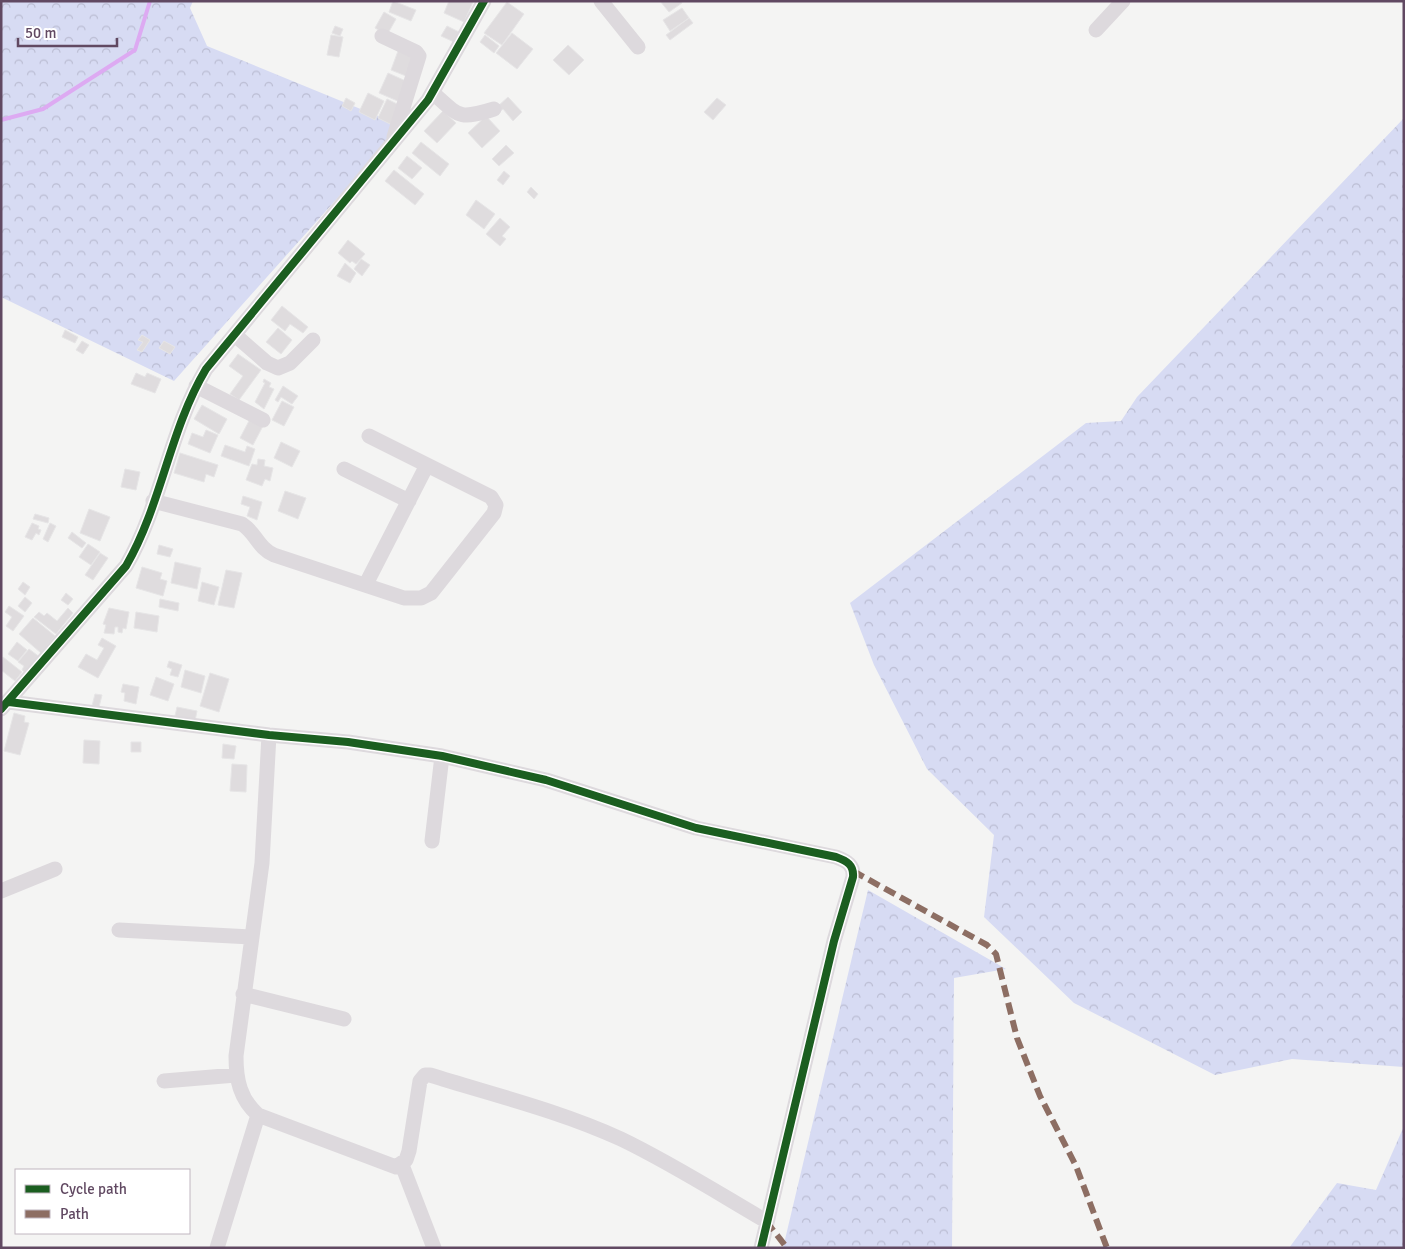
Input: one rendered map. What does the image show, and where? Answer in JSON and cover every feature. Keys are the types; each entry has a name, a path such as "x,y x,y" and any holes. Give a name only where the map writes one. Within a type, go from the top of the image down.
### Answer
{"street":[{"path":"5,706 126,566 134,552 186,406 206,369 433,93 484,1"},
{"path":"601,1 638,47"},
{"path":"1096,30 1123,1"},
{"path":"382,36 416,52 419,56 391,146"},
{"path":"433,93 460,116 471,116 494,109"},
{"path":"235,335 266,363 278,368 290,363 313,340"},
{"path":"196,386 263,420"},
{"path":"153,501 242,524 253,532 258,544 268,552 410,599 427,596 494,513 496,505 491,497 369,436"},
{"path":"366,584 427,465"},
{"path":"344,469 409,500"},
{"path":"5,706 348,742 442,756 546,780 696,828 836,858 850,865 853,877 834,941 760,1248"},
{"path":"269,735 262,863 243,994 236,1075 244,1099 258,1114 389,1165 402,1165"},
{"path":"432,841 442,756"},
{"path":"1,891 54,869"},
{"path":"119,930 251,938"},
{"path":"243,994 344,1019"},
{"path":"164,1081 236,1075"},
{"path":"434,1248 402,1165 409,1151 420,1081 425,1075 566,1117 621,1139 666,1162 766,1221"},
{"path":"217,1248 258,1114"}],"green space":[{"path":"1,1 193,1 190,8 207,46 402,126 174,381 1,297"},
{"path":"1404,118 1404,1067 1292,1059 1215,1075 1074,1003 984,917 994,835 927,769 874,665 850,603 1086,423 1121,421 1137,397"},
{"path":"868,890 1006,969 954,978 952,1248 783,1248"},
{"path":"1404,1126 1404,1248 1289,1248 1337,1183 1376,1190"}],"building":[{"path":"393,1 416,10 411,21 389,12"},
{"path":"449,1 473,2 464,22 444,13"},
{"path":"660,1 681,1 682,3 669,12"},
{"path":"507,2 524,14 502,45 484,33"},
{"path":"682,8 689,18 670,31 663,20"},
{"path":"384,12 396,19 387,35 375,28"},
{"path":"689,18 693,23 670,40 666,35"},
{"path":"335,26 343,29 340,36 332,33"},
{"path":"447,26 459,32 454,42 441,36"},
{"path":"512,33 533,49 517,69 496,53"},
{"path":"331,35 343,37 339,57 327,55"},
{"path":"485,35 499,46 494,53 480,42"},
{"path":"568,45 584,60 569,75 553,60"},
{"path":"398,51 418,58 411,78 391,70"},
{"path":"388,73 408,82 400,102 379,93"},
{"path":"368,93 384,101 375,120 359,112"},
{"path":"508,97 522,112 513,121 503,109 500,111 497,107"},
{"path":"346,98 355,103 351,111 342,106"},
{"path":"717,98 726,105 713,120 704,112"},
{"path":"387,99 403,107 394,126 378,118"},
{"path":"443,111 456,123 437,143 424,131"},
{"path":"486,116 500,131 482,148 468,133"},
{"path":"421,142 449,164 440,176 412,153"},
{"path":"506,145 514,153 499,166 492,159"},
{"path":"407,156 422,168 412,179 398,168"},
{"path":"394,170 424,194 415,205 385,181"},
{"path":"504,171 510,176 503,185 497,180"},
{"path":"531,187 538,194 534,199 527,192"},
{"path":"476,200 495,214 484,229 466,215"},
{"path":"500,218 510,227 502,236 506,239 500,246 486,234"},
{"path":"348,240 365,254 356,264 352,261 350,263 338,253"},
{"path":"361,259 370,265 362,276 354,269"},
{"path":"345,263 356,273 350,283 337,276"},
{"path":"282,306 308,327 303,333 290,324 285,331 271,320"},
{"path":"278,328 292,340 281,354 266,342"},
{"path":"65,330 78,337 75,343 62,337"},
{"path":"142,335 150,340 142,352 137,350 143,342 138,340"},
{"path":"82,341 89,345 83,354 76,350"},
{"path":"164,341 175,347 170,354 159,348"},
{"path":"238,354 261,370 239,400 230,394 243,376 229,366"},
{"path":"136,373 145,377 147,373 161,379 155,393 131,384"},
{"path":"264,379 271,383 269,387 274,389 264,409 255,402 265,383 263,382"},
{"path":"283,386 298,396 292,404 281,397 278,402 275,400"},
{"path":"282,401 294,407 284,426 272,420"},
{"path":"202,405 227,419 219,434 194,419"},
{"path":"250,419 263,426 253,445 240,438"},
{"path":"206,430 218,435 210,453 188,444 192,433 203,437"},
{"path":"281,442 300,451 292,467 274,458"},
{"path":"225,445 245,452 247,446 255,449 249,466 221,456"},
{"path":"180,453 218,465 214,477 206,474 204,482 174,473"},
{"path":"258,459 265,460 264,466 273,468 270,481 265,479 262,486 246,480 252,464 257,465"},
{"path":"125,469 140,472 136,490 121,487"},
{"path":"285,491 306,498 298,519 278,511"},
{"path":"243,496 262,502 257,520 247,516 250,507 241,504"},
{"path":"89,509 110,517 100,541 80,533"},
{"path":"35,514 49,518 48,523 33,519"},
{"path":"32,523 39,526 38,529 41,530 39,535 36,533 32,540 25,537"},
{"path":"50,523 56,526 48,542 43,539"},
{"path":"72,532 86,543 82,548 68,538"},
{"path":"88,544 100,552 91,565 79,557"},
{"path":"159,545 173,549 170,557 157,554"},
{"path":"100,553 108,558 93,580 85,575"},
{"path":"175,562 201,568 197,589 171,583"},
{"path":"142,567 162,573 160,579 167,581 163,596 136,588"},
{"path":"226,570 242,573 234,608 218,605"},
{"path":"23,582 30,587 25,595 18,589"},
{"path":"202,582 219,587 214,605 198,601"},
{"path":"66,593 73,599 68,605 61,600"},
{"path":"25,597 32,603 25,612 18,606"},
{"path":"160,599 179,603 178,611 159,607"},
{"path":"9,606 24,616 13,631 6,626 12,617 5,612"},
{"path":"68,608 73,613 56,634 34,617 39,612 44,616 47,613 57,621"},
{"path":"109,608 129,612 126,629 123,628 122,633 118,632 118,627 115,627 114,634 104,633 106,625 103,624"},
{"path":"136,612 159,616 157,632 134,628"},
{"path":"33,618 55,636 41,653 19,634"},
{"path":"102,638 116,646 98,678 78,667 86,654 97,660 104,648 98,645"},
{"path":"17,642 27,650 18,661 8,654"},
{"path":"29,649 41,658 28,675 22,670 24,666 18,662"},
{"path":"3,657 22,672 15,681 1,670"},
{"path":"169,661 182,665 178,677 170,675 172,669 167,667"},
{"path":"185,670 205,676 201,693 181,687"},
{"path":"210,673 229,679 219,712 200,706"},
{"path":"156,677 174,684 168,701 150,695"},
{"path":"123,684 139,687 136,704 124,701 125,693 121,692"},
{"path":"95,694 102,695 99,707 92,706"},
{"path":"177,707 197,711 195,721 175,716"},
{"path":"14,713 25,716 24,722 29,723 20,755 4,751"},
{"path":"84,740 100,741 99,764 83,763"},
{"path":"131,742 141,742 141,752 131,752"},
{"path":"223,744 236,746 234,759 222,758"},
{"path":"232,764 247,765 246,792 230,791"}],"waterway":[{"path":"1,120 43,109 135,50 150,1"}],"marked path":[{"path":"853,871 987,945 996,954 1017,1038 1040,1096 1076,1166 1107,1248"},
{"path":"766,1221 787,1248"}],"cycle path":[{"path":"1,709 126,566 148,518 183,417 206,369 428,100 484,1"},
{"path":"9,702 269,735 348,742 442,756 546,780 696,828 836,857 846,862 851,866 853,877 834,941 761,1248"}]}
